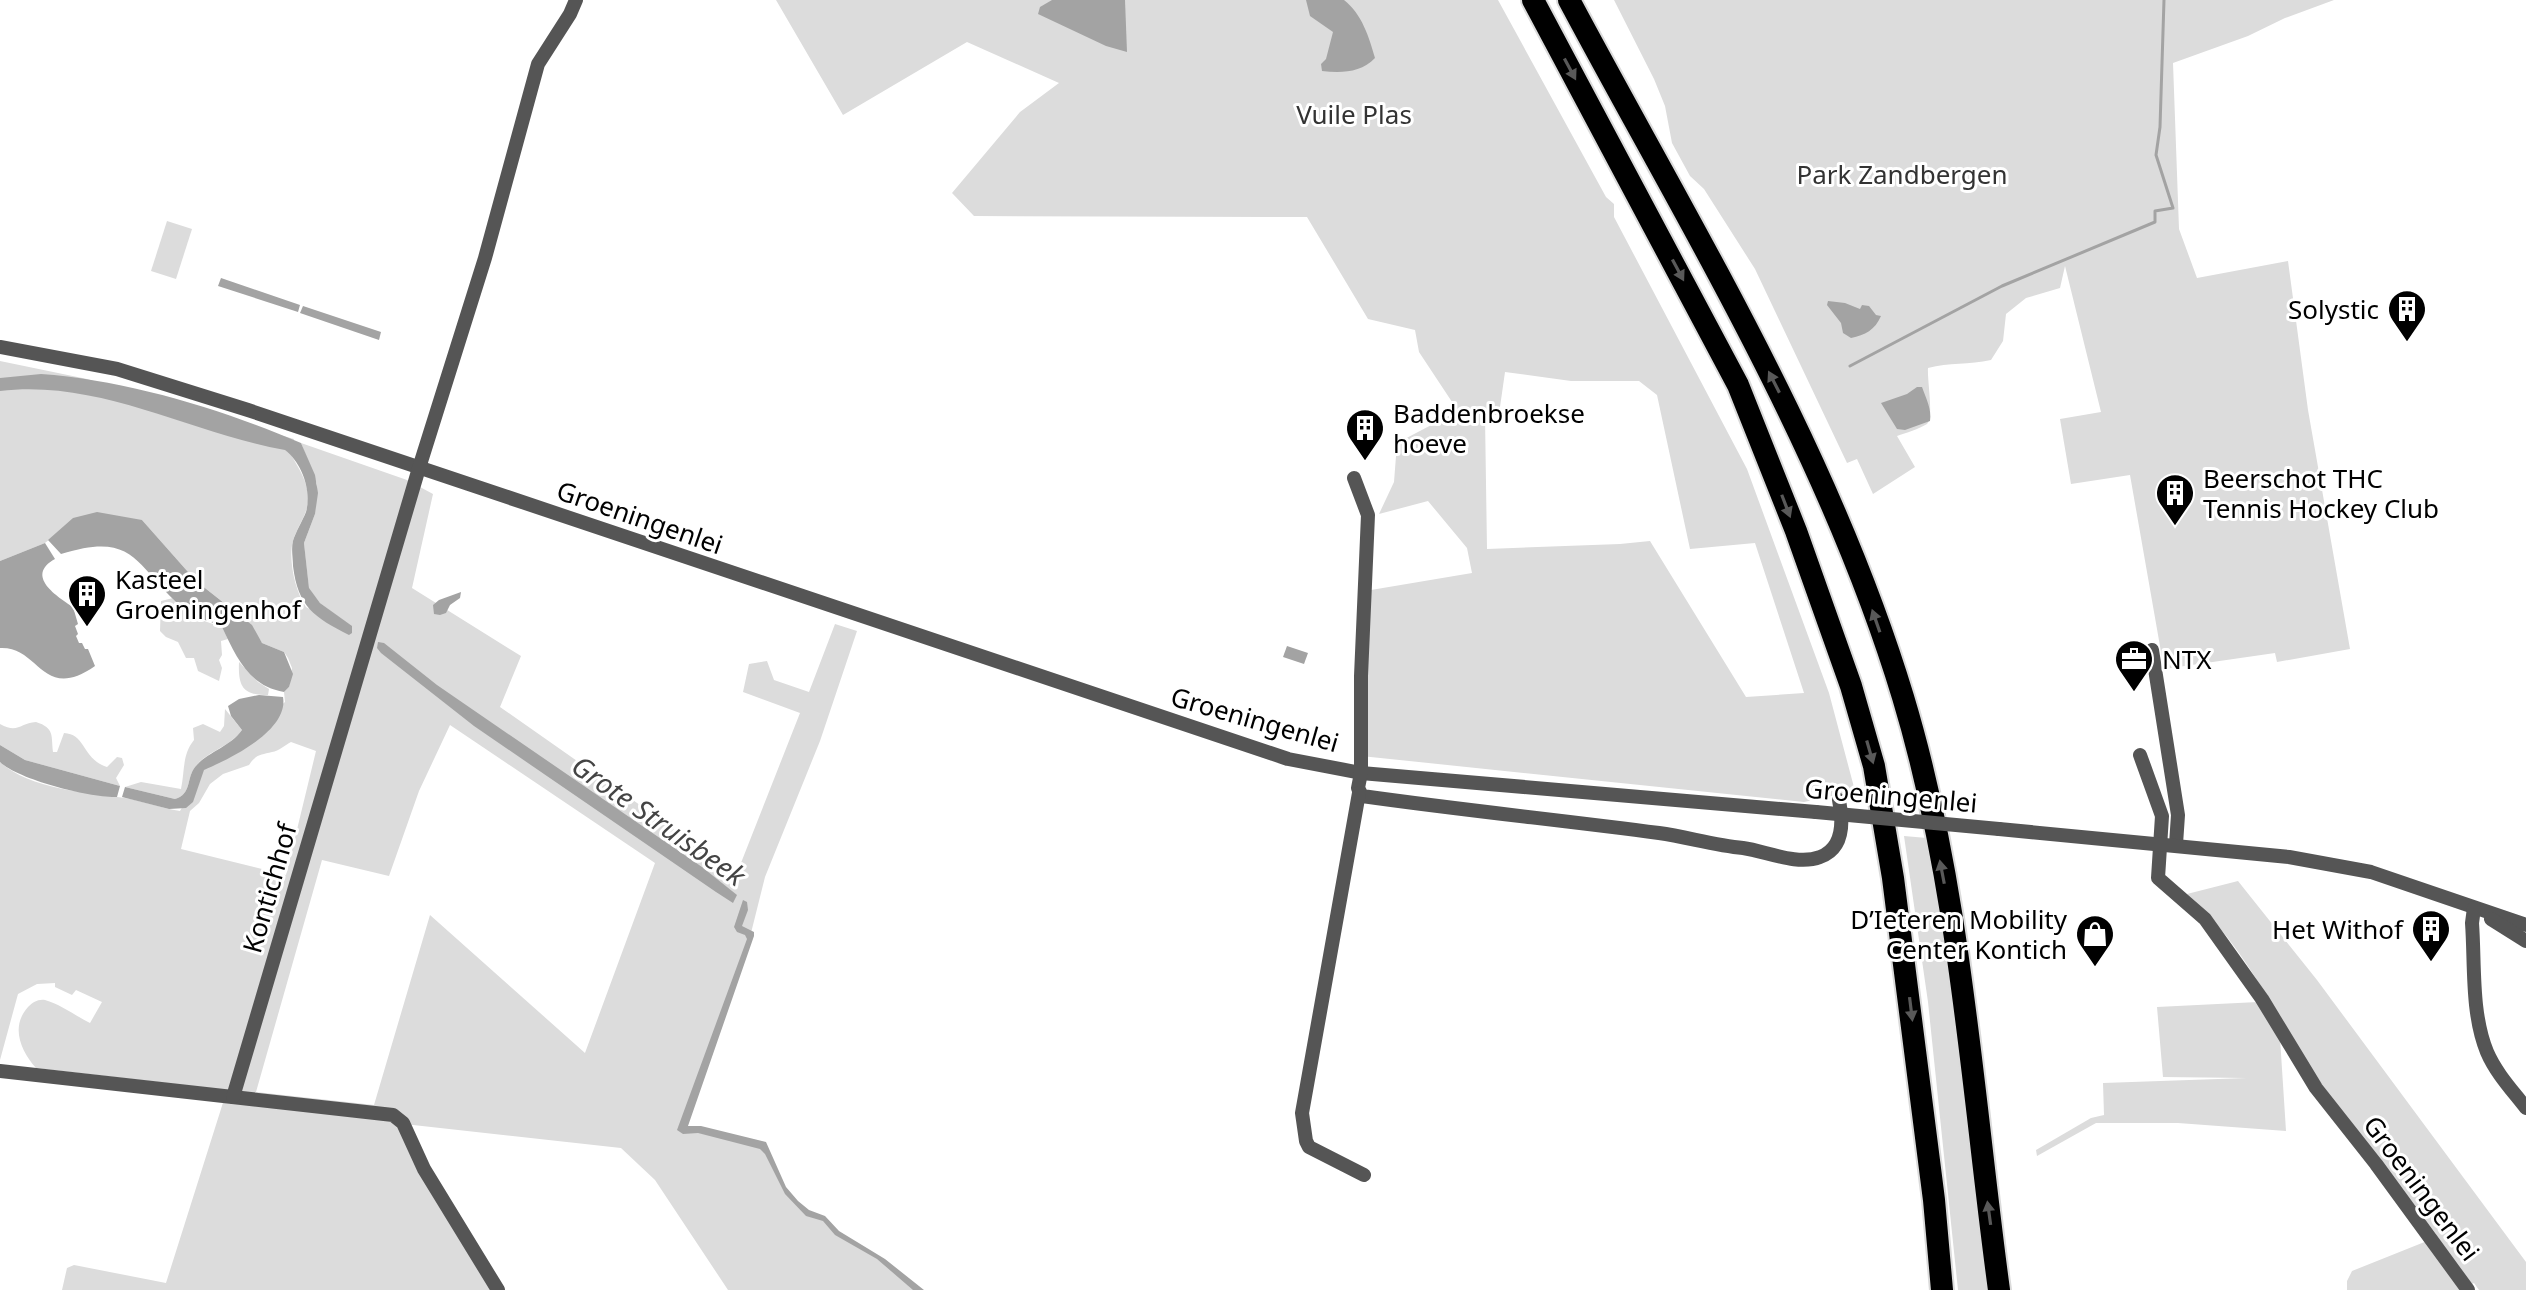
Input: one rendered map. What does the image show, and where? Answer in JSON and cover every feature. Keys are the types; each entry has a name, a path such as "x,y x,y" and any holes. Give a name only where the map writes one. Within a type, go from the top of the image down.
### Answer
{"highway":[{"path":"1533,0 1738,385 1796,531 1851,686 1874,766 1893,878 1934,1200 1942,1290"},
{"path":"1569,0 1784,401 1846,542 1903,698 1930,809 1953,928 1999,1290"}],"street":[{"path":"419,468 485,258 538,64 576,0"},
{"name":"Groeningenlei","path":"0,347 117,369 1288,759 1361,773 2289,857 2371,872 2526,925"},
{"name":"Kontichhof","path":"233,1097 419,468"},
{"path":"1354,478 1368,515 1361,676 1361,773 1302,1113 1309,1147 1364,1175"},
{"path":"2152,650 2178,815 2169,844"},
{"name":"Groeningenlei","path":"2140,755 2169,844 2158,878 2205,919 2262,999 2316,1088 2468,1290"},
{"path":"1359,793 1401,802 1660,834 1793,858 1816,859 1827,855 1841,832 1843,819 1839,800"},
{"path":"2474,908 2472,923 2481,1035 2494,1066 2526,1108"},
{"name":"Groeningenlei","path":"2474,908 2526,941"},
{"path":"0,1071 396,1116 403,1123 424,1169 498,1290"}],"green space":[{"name":"Vuile Plas","path":"776,0 1498,0 1606,197 1614,204 1614,217 1747,469 1829,693 1855,791 1804,802 1361,756 1365,591 1472,573 1467,548 1428,501 1379,514 1394,482 1397,443 1458,411 1419,352 1415,330 1368,319 1307,217 974,216 952,193 1020,112 1059,83 967,42 843,115","holes":["1505,372 1571,381 1639,381 1657,395 1690,549 1755,543 1804,693 1746,697 1650,541 1487,549 1485,417 1499,414"]},
{"name":"Park Zandbergen","path":"1614,0 2334,0 2173,63 2179,229 2197,278 2288,261 2308,410 2350,649 2277,662 2275,653 2164,669 2130,475 2071,484 2060,419 2101,412 2065,266 2060,288 2026,298 2006,314 2003,341 1991,360 1928,368 1929,420 1924,426 1897,436 1915,467 1873,494 1857,459 1847,463 1755,269 1704,189 1690,176 1672,143 1665,106"},
{"path":"167,221 192,229 176,279 151,271"},
{"path":"0,361 87,379 294,439 290,453 308,493 306,510 292,548 296,584 306,607 352,633 352,627 320,603 309,589 304,543 315,514 317,484 301,443 407,480 433,494 412,588 521,656 500,707 737,873 800,713 743,692 749,664 767,661 774,680 809,692 835,624 857,631 820,741 765,877 751,933 680,1125 763,1146 785,1189 802,1208 824,1217 836,1233 869,1251 919,1290 728,1290 655,1180 621,1148 404,1124 498,1290 62,1290 67,1268 74,1265 166,1283 227,1090 36,1068 20,1039 20,1023 28,1007 36,1001 45,1000 90,1023 102,1002 76,990 72,995 55,987 55,983 37,984 18,994 0,1060 0,762 27,779 43,784 132,799 180,811 204,769 285,702 284,692 289,687 292,668 284,652 262,643 246,620 196,581 142,520 55,535 45,543 0,561","holes":["450,725 655,863 585,1053 430,915 374,1105 256,1092 322,860 389,876 419,791","291,742 316,751 286,875 181,849 190,811 199,803 210,784 223,774 249,765 256,757"]},
{"path":"173,598 198,619 222,627 228,639 221,641 219,681 198,671 194,658 186,658 178,642 160,631 161,601"},
{"path":"239,662 269,689 268,695 244,688"},
{"path":"225,709 242,730 195,767 184,794 175,799 125,787 141,782 181,789 186,757 194,740 193,728 203,724 220,732 224,726"},
{"path":"36,722 49,730 53,752 57,752 64,733 71,734 93,758 107,767 117,757 122,758 124,765 116,778 120,786 25,760 0,745 0,724 15,728"},
{"path":"1904,836 1927,838 1945,936 1988,1290 1958,1290 1928,1002"},
{"path":"2238,881 2317,980 2526,1262 2526,1290 2479,1290 2474,1283 2459,1290 2347,1290 2352,1271 2427,1241 2436,1234 2321,1083 2227,936 2187,894"},
{"path":"2258,1002 2280,1038 2286,1131 2178,1123 2096,1123 2037,1156 2036,1150 2091,1118 2104,1115 2103,1083 2247,1078 2163,1077 2157,1007"}],"shaded area":[{"path":"1052,0 1125,0 1127,52 1106,46 1038,14 1040,7"},
{"path":"1306,0 1344,0 1360,19 1375,58 1357,69 1322,71 1321,64 1326,59 1333,32 1310,16"},
{"path":"221,278 300,305 298,312 218,286"},
{"path":"1828,301 1860,309 1862,305 1869,306 1876,315 1881,316 1869,331 1851,338 1843,333 1841,323 1827,305"},
{"path":"303,306 381,332 379,340 300,313"},
{"path":"41,374 106,383 173,398 301,443 315,475 318,493 315,514 304,543 309,588 320,603 352,626 352,633 349,635 317,616 299,592 292,544 306,512 308,495 301,470 285,450 109,400 37,389 0,391 0,378"},
{"path":"1922,387 1930,421 1905,430 1897,429 1881,403"},
{"path":"97,512 142,520 196,581 252,625 262,643 284,652 293,674 289,687 284,692 272,689 252,676 238,659 222,627 188,612 132,557 105,547 61,554 48,540 73,518"},
{"path":"45,543 55,559 46,566 43,579 53,592 73,607 78,624 75,626 76,636 79,643 88,649 95,666 77,676 63,679 52,676 24,655 0,648 0,561"},
{"path":"461,592 460,598 450,605 446,613 434,614 433,605 439,600"},
{"path":"378,642 384,643 437,685 702,867 737,895 733,903 474,726 381,653 377,648"},
{"path":"1287,646 1308,653 1304,664 1283,657"},
{"path":"259,695 283,697 277,721 255,742 204,770 193,802 186,808 169,809 122,797 125,787 175,799 180,797 195,767 242,730 231,716 228,706 239,699"},
{"path":"0,745 25,760 120,786 117,797 74,791 9,769 0,762"},
{"path":"743,900 747,902 748,910 742,926 754,932 754,936 688,1126 701,1126 766,1142 786,1187 798,1201 809,1210 825,1216 839,1231 885,1259 924,1290 913,1290 877,1259 835,1235 823,1221 806,1216 785,1194 760,1149 698,1133 683,1134 677,1130 747,939 734,927"}],"waterway":[{"path":"1850,366 2002,286 2155,222 2155,211 2173,208 2156,155 2160,127 2164,0"}],"place":[{"name":"Solystic","path":"2407,343"},
{"name":"Baddenbroekse hoeve","path":"1365,462"},
{"name":"Beerschot THC Tennis Hockey Club","path":"2175,527"},
{"name":"Kasteel Groeningenhof","path":"87,628"},
{"name":"NTX","path":"2134,693"},
{"name":"Het Withof","path":"2431,963"},
{"name":"D’Ieteren Mobility Center Kontich","path":"2095,968"}],"water label":[{"name":"Grote Struisbeek","path":"659,820"}]}
